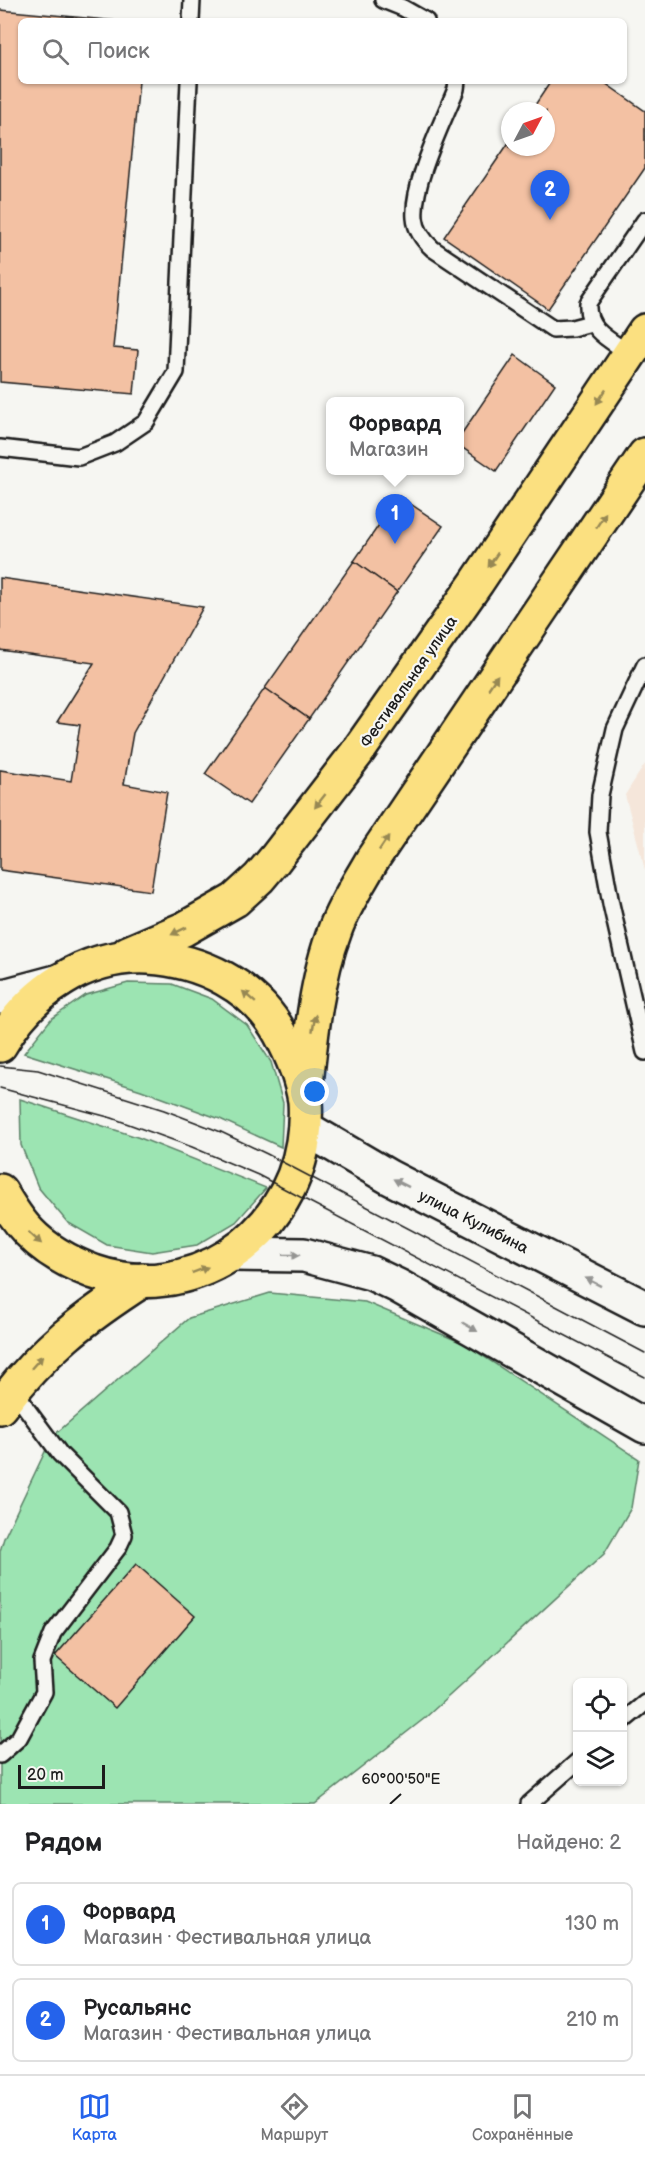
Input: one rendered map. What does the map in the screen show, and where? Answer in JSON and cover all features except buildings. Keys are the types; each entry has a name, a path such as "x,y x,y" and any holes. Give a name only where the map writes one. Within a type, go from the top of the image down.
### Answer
{"main road":[{"name":"Фестивальная улица","path":"107,961 160,941 193,924 235,900 265,872 356,754 477,582 637,343"},
{"path":"0,1191 17,1219 30,1233 59,1256 77,1266 106,1276 152,1281 185,1275 209,1267 232,1254 266,1225 279,1207 297,1170 305,1115 310,1042 321,975 335,930 350,897 372,860 645,455"},
{"path":"0,1045 8,1030 26,1008 74,972 107,961 143,957 171,959 204,969 234,984 274,1024 294,1060 305,1115"},
{"path":"7,1397 47,1351 81,1322 143,1280"}],"street":[{"path":"0,997 60,981"},
{"name":"улица Кулибина","path":"305,1115 389,1177 645,1308"},
{"path":"232,1254 304,1255 371,1273 398,1286 645,1426"}],"lane":[{"path":"191,18 192,0"},
{"path":"384,0 420,18"},
{"path":"0,448 79,457 115,443 146,422 176,372 189,84"},
{"path":"457,84 418,185 415,219 422,238 433,249 553,328 572,328 591,323"},
{"path":"637,343 600,334 591,323 587,313 591,296 645,220"},
{"path":"645,665 638,698 615,729 600,795 598,832 610,904 645,1052"},
{"path":"0,1755 19,1738 44,1692 42,1661 53,1633 118,1548 124,1535 123,1524 118,1512 60,1454 26,1408 7,1397"},
{"path":"627,1718 645,1703"},
{"path":"529,1804 573,1765"}],"shaded area":[{"path":"645,764 645,870 625,795"}],"green space":[{"path":"128,983 172,984 212,999 247,1025 271,1062 283,1103 281,1147 220,1119 141,1090 24,1053 51,1019 86,995"},
{"path":"20,1099 140,1138 266,1188 236,1222 197,1245 152,1252 107,1245 67,1222 38,1187 21,1145"},
{"path":"270,1293 365,1302 465,1344 639,1459 631,1508 604,1554 425,1718 315,1804 0,1804 0,1551 52,1437 189,1318"}],"tram line":[{"path":"0,1066 38,1070 164,1110 221,1132 645,1353"},
{"path":"0,1088 112,1118 192,1147 258,1175 645,1377"}],"place":[{"name":"Русальянс","path":"550,220"},
{"name":"Форвард","path":"395,544"}]}
